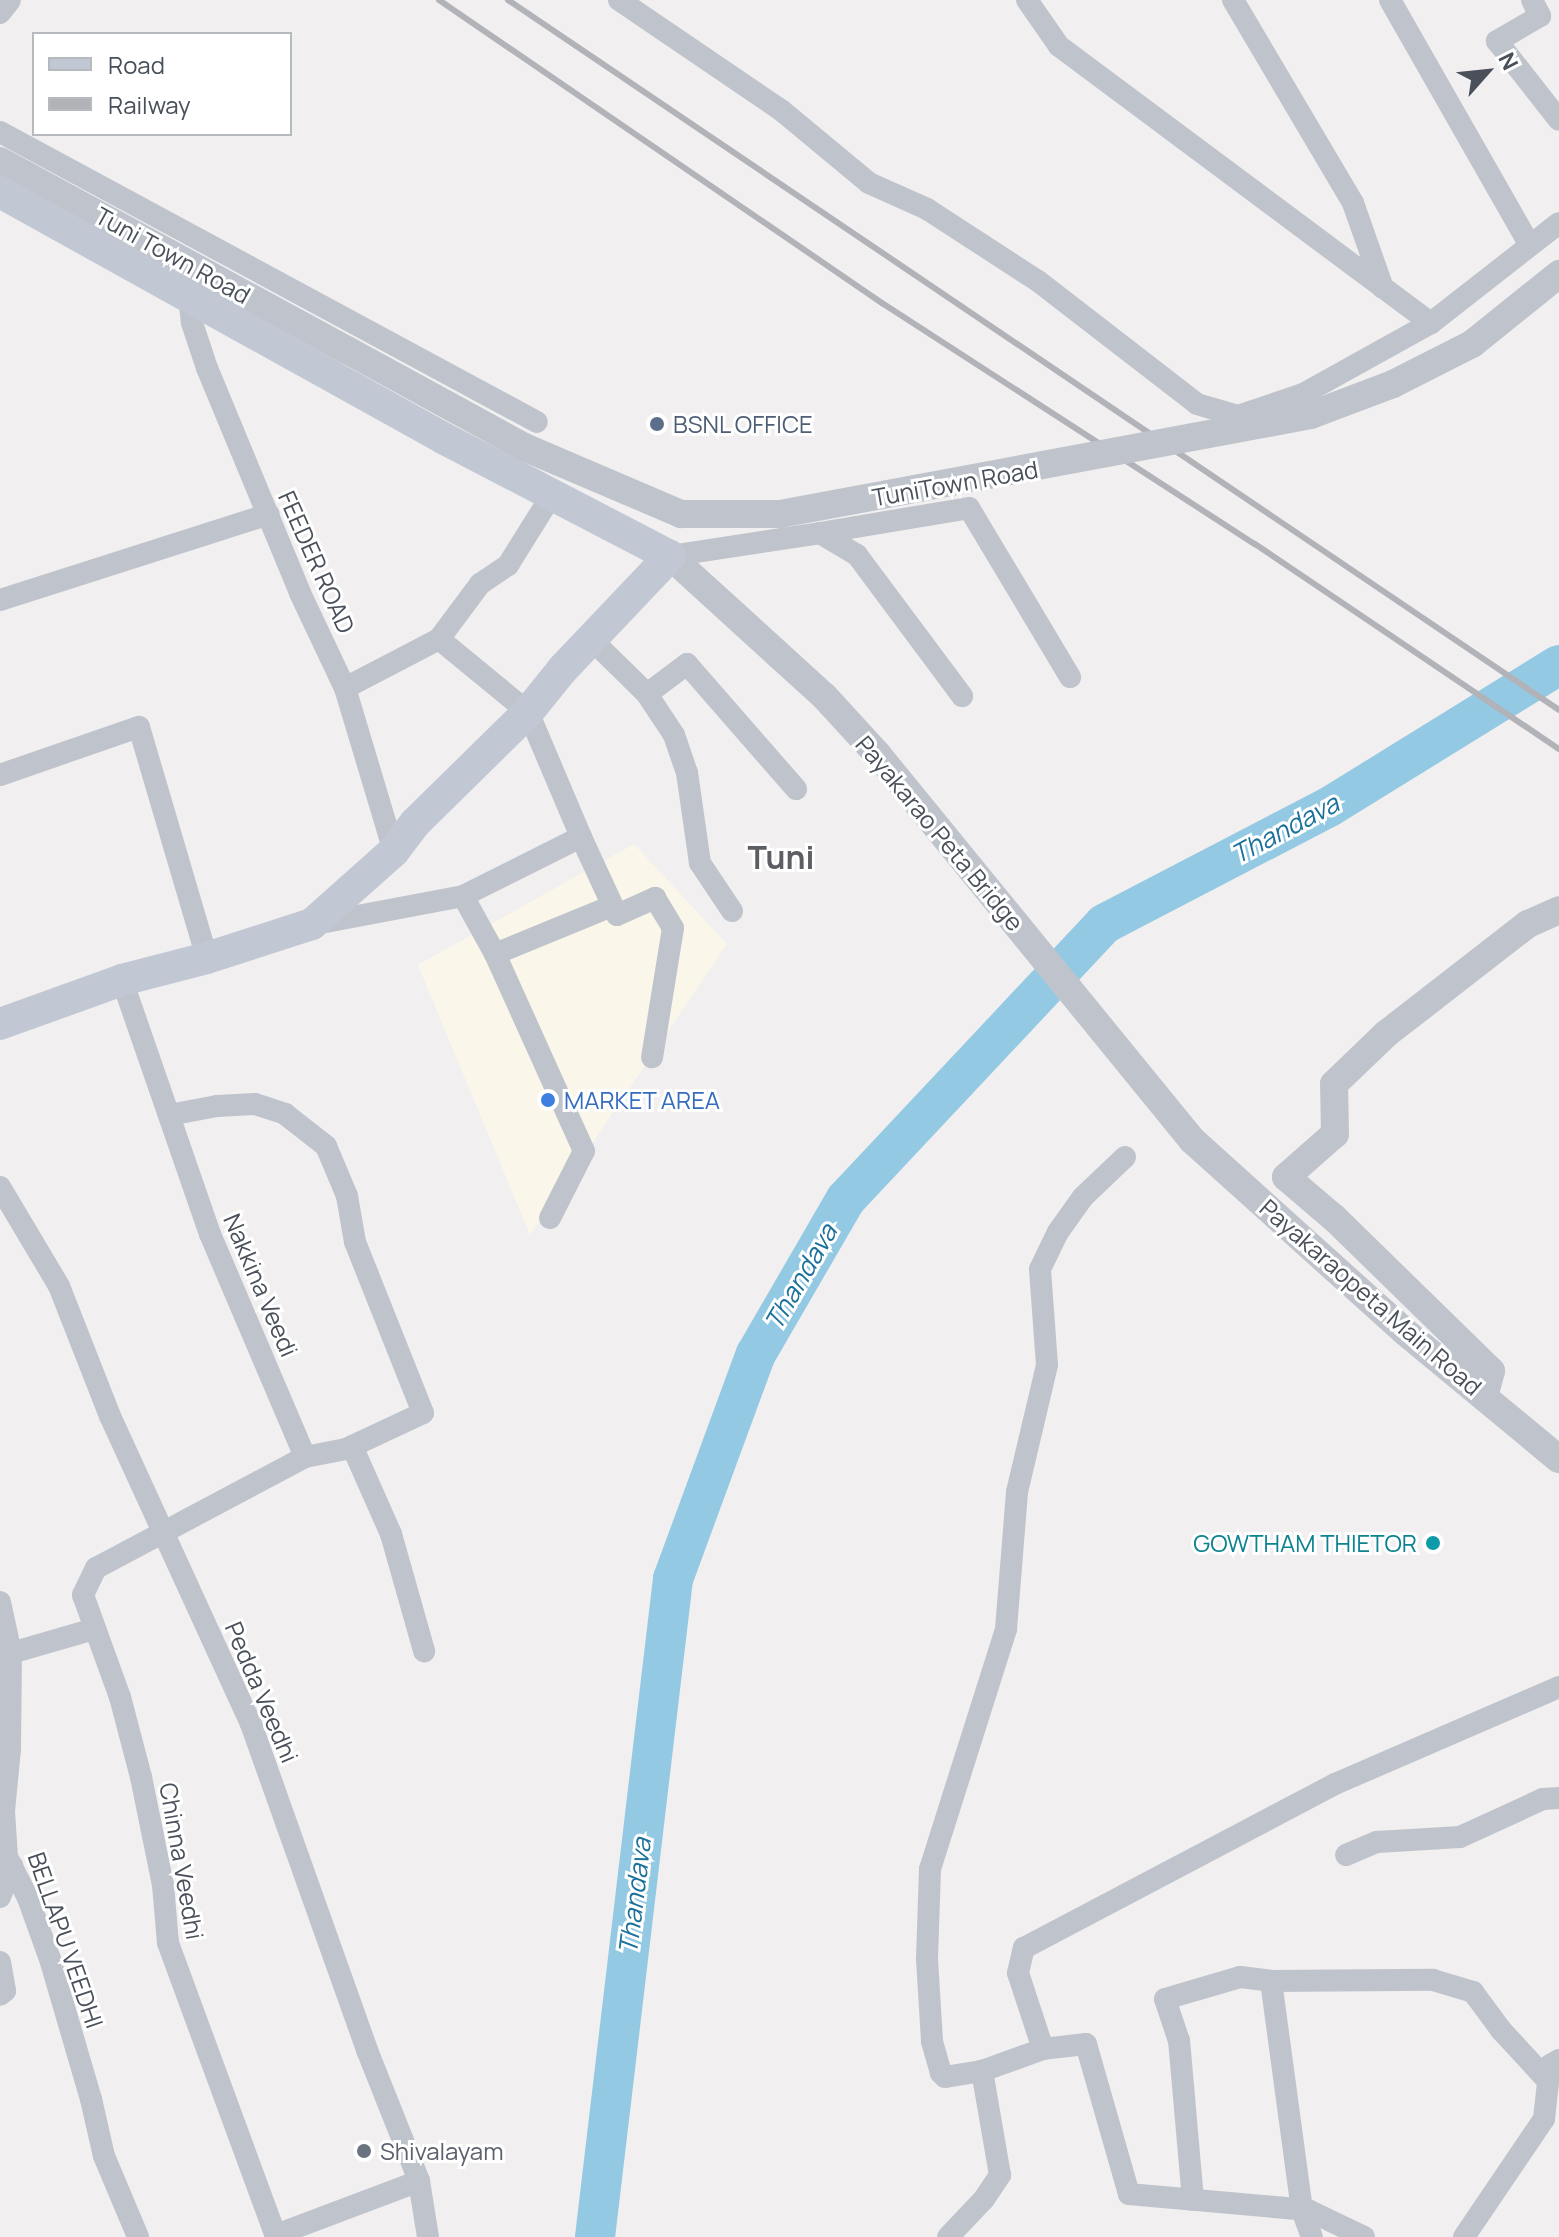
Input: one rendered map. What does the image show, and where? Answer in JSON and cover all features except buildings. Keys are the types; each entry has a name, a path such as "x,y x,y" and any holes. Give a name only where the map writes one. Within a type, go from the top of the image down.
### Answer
{"main road":[{"path":"0,192 443,438 670,556 591,639 528,712 415,823 394,851 312,924 207,958 122,980 0,1024"}],"street":[{"path":"0,13 10,0"},
{"path":"619,0 781,110 869,183 927,209 1038,281 1197,404 1238,416 1303,394 1431,323 1559,223"},
{"path":"1027,0 1059,46 1431,323"},
{"path":"1233,0 1353,203 1383,288"},
{"path":"1390,0 1530,245"},
{"path":"1532,0 1540,16 1497,41 1559,120"},
{"path":"0,132 537,422"},
{"name":"Tuni Town Road","path":"0,161 347,350"},
{"name":"TuniTown Road","path":"347,350 524,447 681,514 780,514 1311,415 1393,384 1472,344 1559,274"},
{"name":"FEEDER ROAD","path":"189,295 192,323 207,368 300,593 345,688 394,851"},
{"path":"345,688 439,639 480,584 508,565 553,493"},
{"path":"670,556 969,508 1070,677"},
{"path":"0,600 269,514"},
{"path":"820,533 857,555 962,696"},
{"name":"Payakarao Peta Bridge","path":"670,556 824,696 906,789 1185,1132"},
{"path":"439,639 528,712 617,915 655,898 673,928 652,1057"},
{"path":"591,639 647,694 674,735 687,773 700,863 732,911"},
{"path":"647,694 687,664 796,789"},
{"path":"0,775 139,727 207,958"},
{"path":"312,924 463,896 581,837"},
{"path":"463,896 495,954 584,1151 550,1218"},
{"path":"495,954 612,906"},
{"path":"1484,1397 1491,1371 1334,1218 1286,1177 1335,1134 1334,1084 1344,1074 1386,1034 1528,924 1559,910"},
{"name":"Nakkina Veedi","path":"122,980 210,1234 305,1457"},
{"path":"164,1533 305,1457 352,1446 423,1413 355,1242 347,1196 326,1146 285,1114 255,1104 217,1106 169,1115"},
{"name":"Payakaraopeta Main Road","path":"1185,1132 1392,1320 1559,1459"},
{"path":"1125,1157 1083,1197 1058,1232 1040,1269 1047,1365 1017,1492 1006,1629 930,1869 927,1959 932,2041 941,2073 945,2077 982,2071 1043,2049 1086,2044 1129,2194 1302,2210 1364,2237"},
{"name":"Pedda Veedhi","path":"0,1187 59,1286 110,1416 251,1724 367,2050 419,2181 428,2237"},
{"path":"352,1446 391,1534 424,1651"},
{"name":"Chinna Veedhi","path":"164,1533 96,1568 83,1595 120,1697 141,1777 163,1885 168,1943 276,2236"},
{"name":"BELLAPU VEEDHI","path":"0,1602 11,1653 10,1749 4,1811 7,1857 28,1898 50,1959 104,2156 138,2237"},
{"path":"11,1653 94,1629"},
{"path":"1043,2049 1018,1973 1024,1948 1335,1784 1559,1687"},
{"path":"1346,1855 1377,1842 1460,1837 1543,1799 1559,1798"},
{"path":"0,1897 12,1865"},
{"path":"0,1962 5,1991 0,1995"},
{"path":"1193,2200 1179,2041 1165,1999 1240,1977 1271,1981 1433,1980 1473,1992 1501,2030 1548,2081"},
{"path":"1271,1981 1302,2210 1312,2237"},
{"path":"1464,2237 1551,2124 1550,2065 1559,2060"},
{"path":"948,2237 984,2199 1000,2175 982,2071"},
{"path":"276,2236 419,2181"}],"shaded area":[{"name":"MARKET AREA","path":"634,844 727,944 530,1235 418,965"}],"waterway":[{"name":"Thandava","path":"595,2237 673,1579 756,1354 846,1199 1104,924 1329,807 1559,665"}],"railway":[{"path":"439,0 882,303 1255,544 1559,749"},
{"path":"508,0 1559,710"}],"place":[{"name":"BSNL OFFICE","path":"657,424"},
{"name":"MARKET AREA","path":"548,1100"},
{"name":"GOWTHAM THIETOR","path":"1433,1543"},
{"name":"Shivalayam","path":"364,2151"}],"district":[{"name":"Tuni","path":"781,857"}]}
